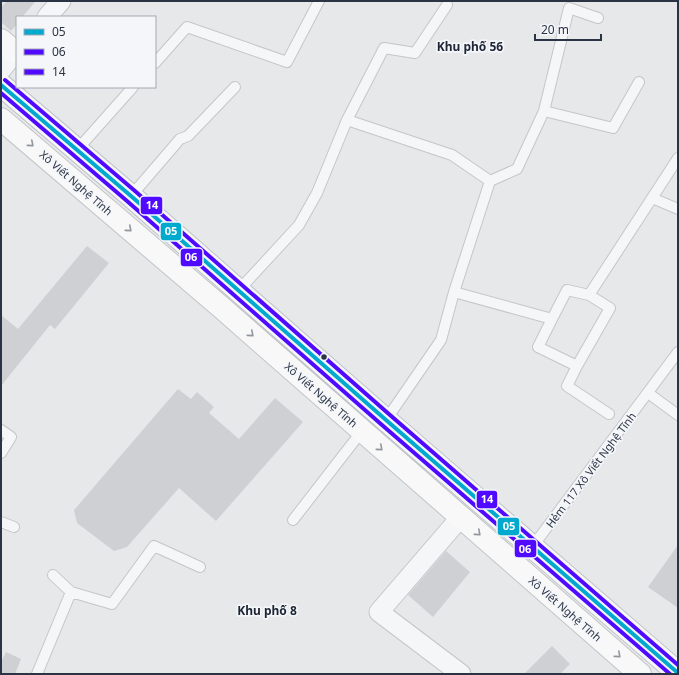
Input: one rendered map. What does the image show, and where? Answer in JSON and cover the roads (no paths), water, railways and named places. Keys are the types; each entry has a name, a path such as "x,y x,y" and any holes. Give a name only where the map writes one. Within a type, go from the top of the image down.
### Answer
{"main road":[{"path":"1,85 131,196 386,420 678,673"},
{"name":"Xô Viết Nghệ Tĩnh","path":"1,119 222,308 460,518 640,674"},
{"path":"222,308 239,290"}],"street":[{"path":"48,16 61,1"},
{"path":"1,70 11,47"},
{"path":"460,518 379,612 461,674"}],"lane":[{"path":"156,61 186,27 287,62 319,1"},
{"path":"239,290 298,225 317,193 346,120 384,48 415,53 447,5"},
{"path":"386,420 441,340 454,292 490,181 517,169 544,111 569,8 598,18"},
{"path":"544,111 613,128 639,82"},
{"path":"131,196 180,139 188,136 235,87"},
{"path":"77,150 132,88"},
{"path":"346,120 452,155 490,181"},
{"path":"589,295 678,158"},
{"path":"652,198 678,209"},
{"path":"577,366 538,347 567,290 589,295 610,308 567,386 609,414"},
{"path":"454,292 552,319"},
{"name":"Hẻm 117 Xô Viết Nghệ Tĩnh","path":"533,546 678,352"},
{"path":"648,393 678,415"},
{"path":"1,430 11,437 1,453"},
{"path":"293,520 362,432"},
{"path":"1,522 14,527"},
{"path":"53,575 71,592 112,604 154,546 200,567"},
{"path":"37,674 71,592"}],"district":[{"name":"Khu phố 56","path":"470,47"},
{"name":"Khu phố 8","path":"267,611"}]}
